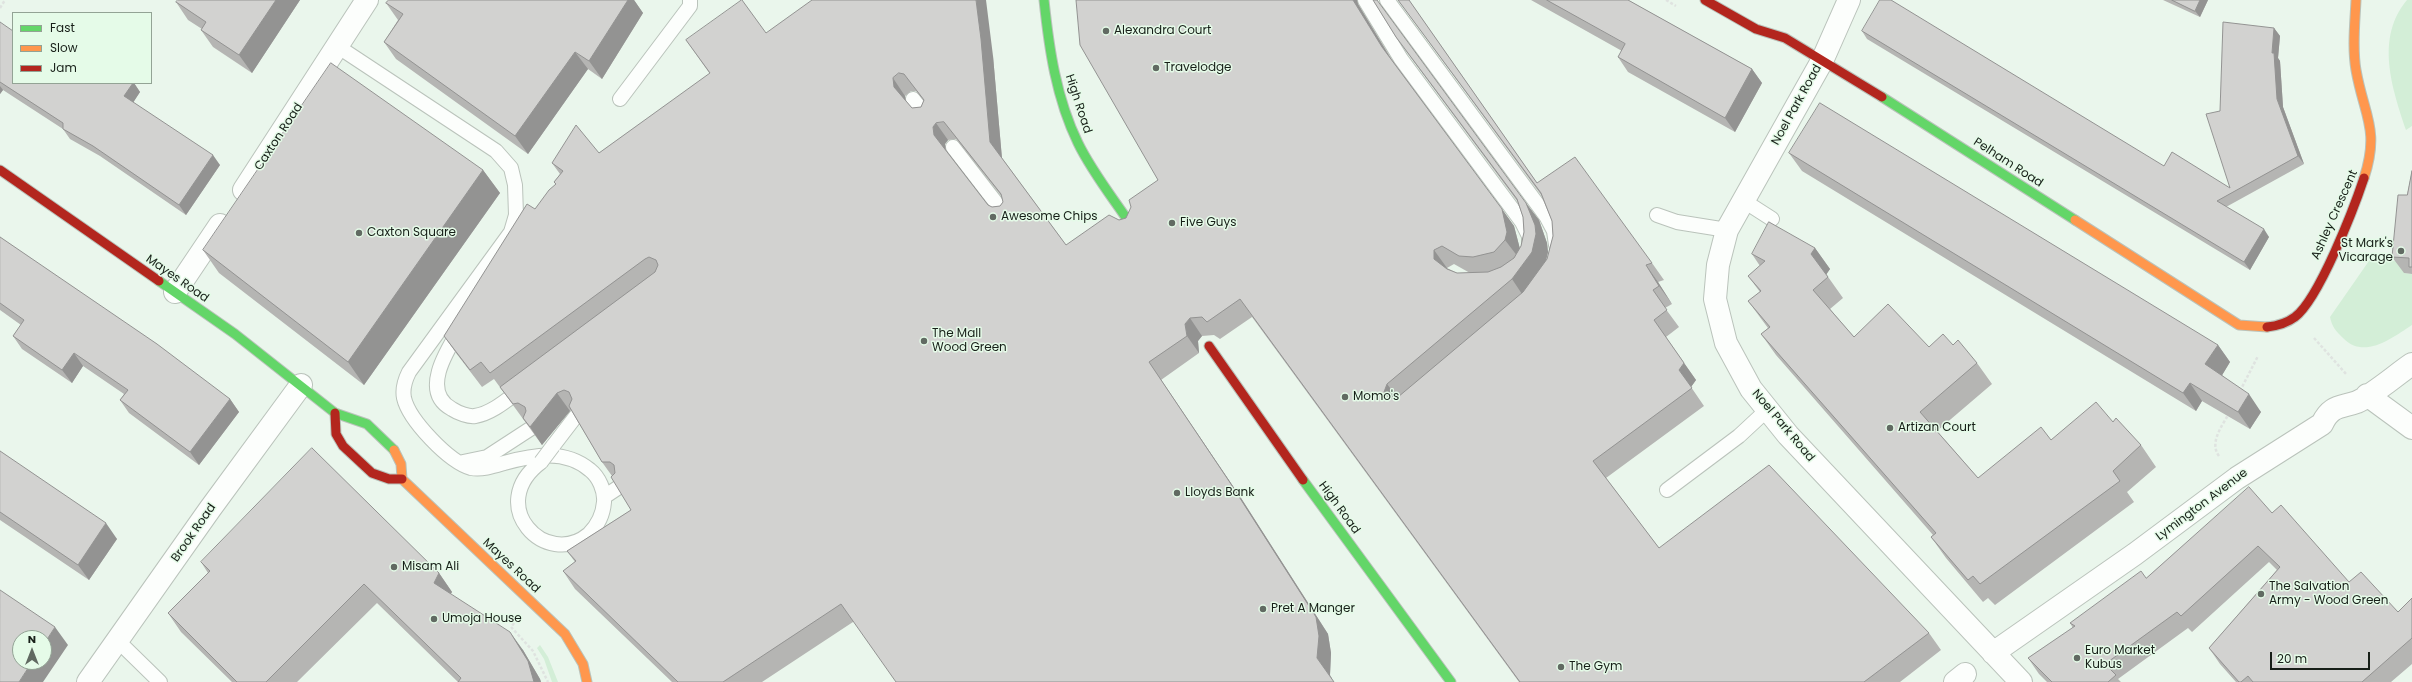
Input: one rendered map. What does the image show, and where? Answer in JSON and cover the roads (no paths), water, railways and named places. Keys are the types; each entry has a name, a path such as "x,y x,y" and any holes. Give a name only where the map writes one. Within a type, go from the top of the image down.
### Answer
{"main road":[{"name":"High Road","path":"1044,0 1052,54 1068,119 1078,143 1132,225"},
{"name":"Pelham Road","path":"1705,0 1756,29 1785,38 1872,90 2239,325 2253,330 2264,329 2297,316"},
{"name":"Ashley Crescent","path":"2297,316 2311,298 2357,201 2369,169 2372,148 2370,116 2358,78 2355,57 2356,0"},
{"name":"Mayes Road","path":"0,170 175,292 301,385 335,413 366,424 393,449 401,464 402,479 565,634 583,664 587,682"},
{"name":"High Road","path":"1209,346 1277,444 1451,682"},
{"path":"335,413 336,434 343,446 372,473 389,479 402,479"}],"street":[{"name":"Caxton Road","path":"175,292 269,153 367,0"},
{"name":"Noel Park Road","path":"1849,0 1822,61 1727,230 1718,265 1715,299 1726,343 1751,389 1788,435 2021,682"},
{"name":"Lymington Avenue","path":"1993,653 2135,554 2237,478 2322,424 2326,415 2345,403 2357,402 2412,364"},
{"name":"Brook Road","path":"88,682 301,385"},
{"path":"2367,395 2412,428"}],"lane":[{"path":"1364,0 1400,58 1522,222 1529,236 1530,250 1526,260"},
{"path":"1387,0 1546,216 1554,231 1557,250 1556,261"},
{"path":"620,99 691,2"},
{"path":"337,46 496,151 511,168 516,214 511,232 409,372 404,382 404,397 411,415 445,453 459,463 472,468 484,468 513,460 556,454 582,463 593,472 601,484 604,497 603,512 598,524 588,534 576,542 562,544 548,542 535,536 522,518 518,497 525,477 541,462 553,446 576,416"},
{"path":"913,99 928,118"},
{"path":"953,147 1007,217"},
{"path":"491,283 522,237 524,216 514,185"},
{"path":"1744,201 1772,219"},
{"path":"1657,214 1676,222 1727,230"},
{"path":"469,316 447,349 439,366 440,396 446,406 457,412 474,416 491,410 533,380"},
{"path":"1667,490 1740,436 1768,410"},
{"path":"459,463 486,457 530,429"},
{"path":"604,497 619,487"},
{"path":"117,640 160,682"}],"place":[{"name":"Alexandra Court","path":"1106,31"},
{"name":"Travelodge","path":"1156,68"},
{"name":"Awesome Chips","path":"993,217"},
{"name":"Five Guys","path":"1172,223"},
{"name":"Caxton Square","path":"359,233"},
{"name":"St Mark's Vicarage","path":"2401,251"},
{"name":"The Mall Wood Green","path":"924,341"},
{"name":"Momo's","path":"1345,397"},
{"name":"Artizan Court","path":"1890,428"},
{"name":"Lloyds Bank","path":"1177,493"},
{"name":"Misam Ali","path":"394,567"},
{"name":"The Salvation Army - Wood Green","path":"2261,594"},
{"name":"Pret A Manger","path":"1263,609"},
{"name":"Umoja House","path":"434,619"},
{"name":"Euro Market Kubus","path":"2077,658"},
{"name":"The Gym","path":"1561,667"}]}
